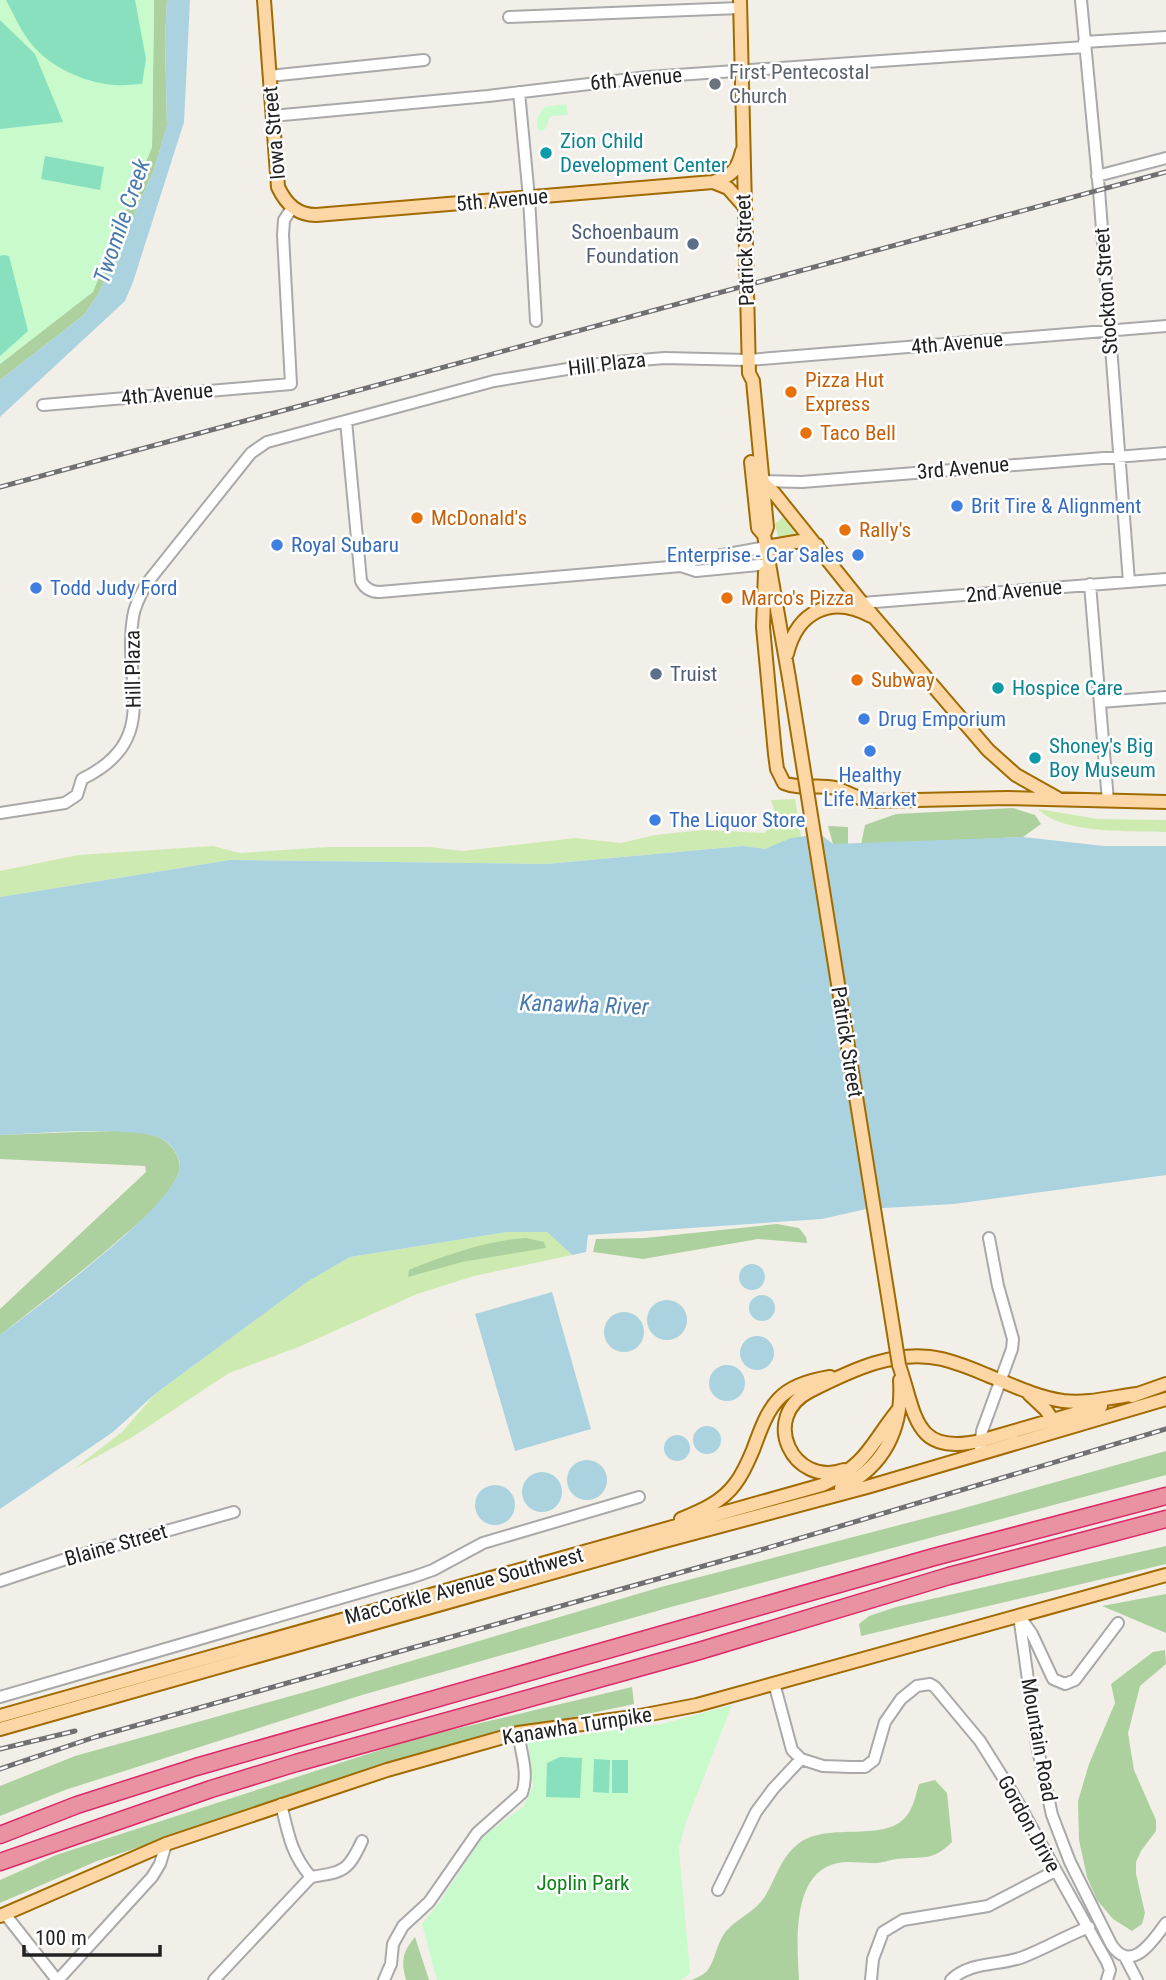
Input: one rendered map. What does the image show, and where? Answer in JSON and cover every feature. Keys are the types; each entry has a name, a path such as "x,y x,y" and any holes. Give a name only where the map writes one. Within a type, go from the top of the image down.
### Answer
{"highway":[{"path":"0,1835 77,1805 196,1767 921,1561 1166,1496"},
{"path":"0,1862 211,1789 296,1763 699,1651 949,1576 1166,1519"}],"main road":[{"name":"Iowa Street","path":"264,0 278,187 292,208"},
{"name":"Patrick Street","path":"740,4 748,360 749,375 753,381 767,527 765,541"},
{"path":"713,182 726,178 734,171 742,150"},
{"path":"713,182 728,188 743,205"},
{"name":"5th Avenue","path":"292,208 301,213 316,215 713,182"},
{"name":"Patrick Street","path":"749,375 745,383 753,491 758,528 765,541"},
{"path":"761,481 818,545 862,603 988,751 1023,779 1058,799"},
{"path":"818,545 801,541 765,541 767,564 764,639 777,769 785,783 835,788 872,801 1058,799 1166,802"},
{"name":"Patrick Street","path":"767,564 786,658 899,1365 903,1407 893,1435 870,1468 843,1488 805,1502"},
{"path":"786,658 793,634 800,623 818,610 853,608 876,619"},
{"path":"1007,799 1022,792 1023,779"},
{"path":"860,1462 832,1473 815,1471 794,1456 787,1445 785,1420 796,1401 804,1394 845,1374 890,1359 922,1356 950,1361 1026,1392 1062,1401 1089,1402 1137,1394"},
{"path":"638,1538 693,1514 726,1494 744,1470 771,1407 788,1391 811,1380 845,1374"},
{"path":"1056,1425 1166,1384"},
{"path":"1026,1392 1046,1410 1056,1425"},
{"path":"805,1502 1056,1425 1166,1399"},
{"path":"903,1407 934,1440 954,1446 980,1447"},
{"name":"MacCorkle Avenue Southwest","path":"0,1716 822,1485 838,1478 860,1462 903,1407"},
{"name":"MacCorkle Avenue Southwest","path":"0,1729 805,1502"},
{"name":"Kanawha Turnpike","path":"3,1915 166,1844 387,1770 518,1733 667,1712 1166,1575"}],"street":[{"name":"Stockton Street","path":"1082,0 1129,582"},
{"path":"509,17 740,4"},
{"name":"6th Avenue","path":"272,116 624,79 1166,37"},
{"path":"270,76 424,60"},
{"path":"519,92 529,198 536,321"},
{"path":"1097,176 1166,158"},
{"name":"Iowa Street","path":"291,384 283,236 284,220 292,208"},
{"name":"4th Avenue","path":"748,360 1166,326"},
{"name":"Hill Plaza","path":"0,813 65,803 77,795 82,779 110,762 124,742 134,716 132,626 135,607 147,583 251,453 267,442 494,381 604,363 665,358 748,360"},
{"name":"4th Avenue","path":"43,405 291,384"},
{"path":"345,421 361,581 363,586 371,590 380,592 681,566 696,571 767,564"},
{"name":"3rd Avenue","path":"761,481 802,482 1166,453"},
{"path":"681,566 689,561 765,541"},
{"name":"2nd Avenue","path":"862,603 1166,579"},
{"path":"1090,584 1108,801"},
{"path":"1100,702 1166,697"},
{"path":"980,1447 1010,1358 1013,1339 998,1286 989,1238"},
{"path":"0,1697 413,1577 433,1570 483,1543 639,1497"},
{"name":"Blaine Street","path":"0,1581 51,1563 233,1512"},
{"path":"1018,1615 1032,1634 1053,1679 1065,1684 1075,1679 1118,1623"},
{"name":"Mountain Road","path":"1018,1615 1037,1745 1052,1815 1070,1862 1103,1930 1116,1952 1125,1957 1137,1980"},
{"path":"718,1891 756,1812 801,1759 792,1750 786,1734 774,1683"},
{"name":"Gordon Drive","path":"801,1759 823,1766 865,1767 874,1760 891,1711 912,1690 924,1684 935,1687 980,1741 1012,1792 1110,1970 1107,1980"},
{"path":"384,1980 391,1964 393,1944 404,1926 429,1902 477,1833 522,1793 525,1772 518,1733"},
{"path":"281,1804 290,1842 298,1861 311,1877"},
{"path":"214,1980 311,1877 345,1870 352,1863 362,1841"},
{"path":"3,1915 58,1980 152,1877 160,1864 166,1844"},
{"path":"871,1980 873,1959 883,1932 903,1920 988,1906 1055,1871"},
{"path":"1125,1957 1138,1954 1153,1941 1166,1923"},
{"path":"951,1980 957,1974 972,1968 1021,1958 1088,1927"}],"green space":[{"path":"0,0 154,0 152,147 93,292 0,364"},
{"path":"6,0 135,0 146,59 142,84 103,84 90,81 54,64 27,38"},
{"path":"154,0 167,0 167,126 154,170 99,293 84,315 0,380 0,364 93,291 152,147"},
{"path":"0,20 35,54 63,122 0,129"},
{"path":"566,104 568,115 551,116 546,128 541,131 537,129 538,117 544,107"},
{"path":"45,156 104,167 100,190 41,179"},
{"path":"0,256 9,256 28,331 0,356"},
{"path":"783,517 797,530 793,536 778,536 775,524"},
{"path":"795,799 801,836 765,849 743,846 546,864 230,860 0,897 0,871 78,855 213,846 240,853 327,847 430,847 462,851 575,838 621,843 655,835 703,830 764,833 778,822 771,800"},
{"path":"1013,808 1035,815 1041,824 1023,837 861,845 865,825 896,814"},
{"path":"1038,809 1098,819 1166,820 1166,832 1080,827 1049,817"},
{"path":"828,826 848,827 848,845 833,844"},
{"path":"110,1131 143,1133 162,1139 177,1155 180,1165 178,1175 160,1201 137,1224 0,1335 0,1309 146,1172 145,1166 0,1159 0,1135"},
{"path":"777,1224 799,1228 807,1243 758,1239 643,1259 593,1252 596,1239 645,1238"},
{"path":"507,1232 547,1232 572,1255 474,1276 417,1294 301,1346 229,1373 131,1438 74,1469 123,1431 155,1394 307,1282 350,1257"},
{"path":"526,1238 544,1242 546,1248 462,1262 408,1277 409,1270 451,1254 482,1245"},
{"path":"1166,1451 1166,1475 671,1607 362,1695 65,1790 0,1816 0,1786 75,1756 316,1689 661,1587 957,1510"},
{"path":"1166,1546 1166,1564 861,1636 859,1624 869,1616 896,1607"},
{"path":"1166,1594 1166,1633 1102,1606"},
{"path":"1165,1650 1166,1664 1140,1686 1128,1733 1134,1770 1156,1820 1156,1831 1136,1862 1145,1913 1142,1924 1132,1931 1113,1919 1097,1900 1087,1877 1079,1840 1078,1801 1089,1764 1115,1703 1111,1684 1153,1652"},
{"path":"632,1687 634,1704 466,1740 97,1861 0,1903 0,1880 56,1855 417,1738"},
{"name":"Joplin Park","path":"732,1705 685,1825 679,1848 690,1974 680,1980 437,1980 422,1924 483,1836 524,1806 533,1786 528,1742 662,1724"},
{"path":"560,1757 582,1758 580,1798 546,1797 547,1763"},
{"path":"594,1759 610,1760 609,1793 593,1792"},
{"path":"612,1760 628,1760 628,1793 612,1793"},
{"path":"935,1780 947,1793 952,1842 938,1853 926,1857 878,1863 842,1862 823,1869 812,1880 804,1894 800,1911 799,1980 692,1980 709,1968 728,1929 764,1898 782,1862 798,1844 810,1837 872,1831 898,1823 910,1811 919,1784"},
{"path":"415,1937 429,1980 406,1980 404,1957"}],"water":[{"path":"167,0 190,0 184,122 133,282 125,301 0,417 0,380 84,315 99,293 154,170 167,125"},
{"name":"Kanawha River","path":"820,834 833,844 1023,837 1104,846 1166,846 1166,1175 954,1204 866,1209 822,1219 588,1235 586,1252 572,1255 547,1232 507,1232 350,1257 307,1282 155,1394 113,1432 0,1509 0,1335 132,1229 174,1183 180,1162 164,1140 131,1132 0,1135 0,897 230,860 546,864 743,846 765,849 791,838"},
{"path":"752,1264 762,1267 765,1277 762,1287 752,1290 742,1287 739,1277 742,1267"},
{"path":"552,1292 591,1429 515,1451 475,1314"},
{"path":"762,1295 772,1298 775,1308 772,1318 762,1321 752,1318 749,1308 752,1298"},
{"path":"667,1300 675,1301 681,1306 686,1312 686,1328 681,1334 675,1339 667,1340 659,1339 653,1334 648,1328 647,1320 648,1312 653,1306 659,1301"},
{"path":"624,1312 632,1313 638,1318 643,1324 643,1340 638,1346 632,1351 624,1352 616,1351 610,1346 605,1340 604,1332 605,1324 610,1318 616,1313"},
{"path":"757,1336 769,1341 774,1353 769,1365 757,1370 745,1365 740,1353 745,1341"},
{"path":"727,1365 739,1371 745,1383 739,1395 727,1401 715,1395 709,1383 715,1371"},
{"path":"707,1426 717,1430 721,1440 717,1450 707,1454 697,1450 693,1440 697,1430"},
{"path":"677,1435 687,1438 690,1448 687,1458 677,1461 667,1458 664,1448 667,1438"},
{"path":"587,1460 595,1461 601,1466 606,1472 606,1488 601,1494 595,1499 587,1500 579,1499 573,1494 568,1488 567,1480 568,1472 573,1466 579,1461"},
{"path":"542,1472 550,1473 556,1478 561,1484 561,1500 556,1506 550,1511 542,1512 534,1511 528,1506 523,1500 522,1492 523,1484 528,1478 534,1473"},
{"path":"495,1485 503,1486 509,1491 514,1497 514,1513 509,1519 503,1524 495,1525 487,1524 481,1519 476,1513 475,1505 476,1497 481,1491 487,1486"}],"railway":[{"path":"0,487 1166,172"},
{"path":"0,1769 95,1737 757,1551 1166,1429"},
{"path":"0,1749 75,1731"}],"place":[{"name":"First Pentecostal Church","path":"715,84"},
{"name":"Zion Child Development Center","path":"546,153"},
{"name":"Schoenbaum Foundation","path":"693,244"},
{"name":"Pizza Hut Express","path":"791,392"},
{"name":"Taco Bell","path":"806,433"},
{"name":"Brit Tire & Alignment","path":"957,506"},
{"name":"McDonald's","path":"417,518"},
{"name":"Rally's","path":"845,530"},
{"name":"Royal Subaru","path":"277,545"},
{"name":"Enterprise - Car Sales","path":"858,555"},
{"name":"Todd Judy Ford","path":"36,588"},
{"name":"Marco's Pizza","path":"727,598"},
{"name":"Truist","path":"656,674"},
{"name":"Subway","path":"857,680"},
{"name":"Hospice Care","path":"998,688"},
{"name":"Drug Emporium","path":"864,719"},
{"name":"Healthy Life Market","path":"870,751"},
{"name":"Shoney's Big Boy Museum","path":"1035,758"},
{"name":"The Liquor Store","path":"655,820"}],"water label":[{"name":"Twomile Creek","path":"122,221"}]}
